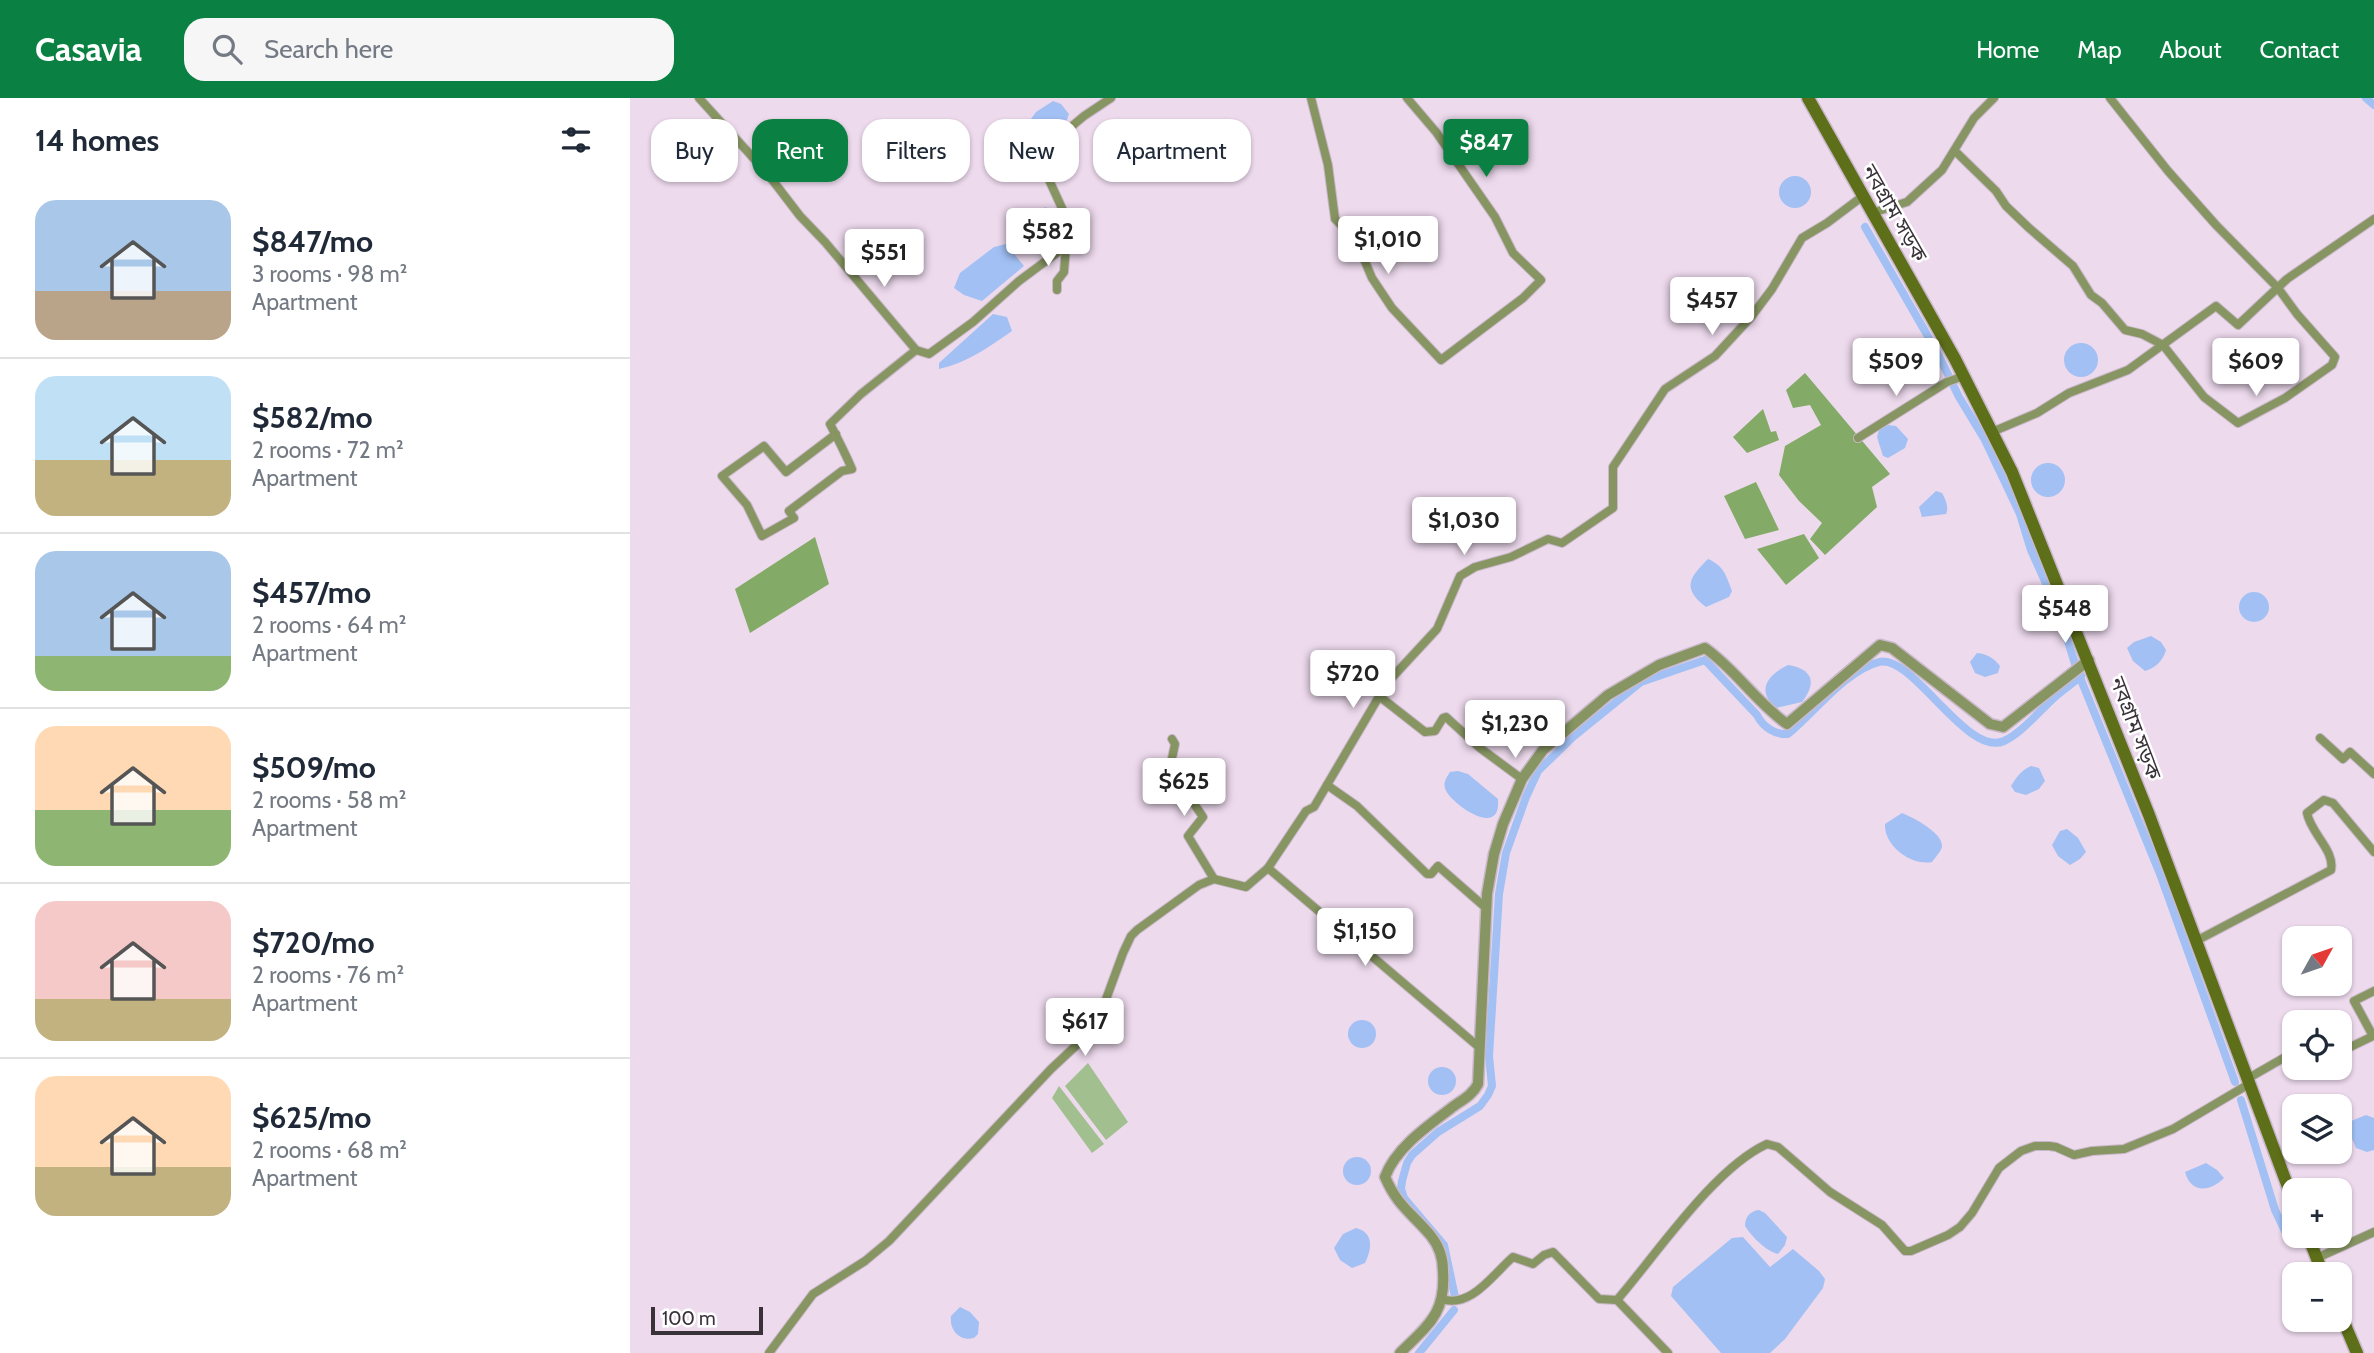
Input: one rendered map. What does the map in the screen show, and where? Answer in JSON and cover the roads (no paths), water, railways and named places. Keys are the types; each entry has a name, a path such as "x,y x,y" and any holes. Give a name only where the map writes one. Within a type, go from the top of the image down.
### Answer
{"main road":[{"name":"নবগ্রাম সড়ক","path":"1808,98 2012,472 2196,941 2285,1178"},
{"path":"2313,1248 2318,1262"},
{"path":"2348,1332 2357,1353"}],"street":[{"path":"699,98 767,173 800,216 916,351 929,354 973,322 1019,281 1066,246"},
{"path":"1057,290 1057,281 1064,272 1066,246 1072,230 1039,158 1040,153 1084,116 1111,98"},
{"path":"1311,98 1328,166 1335,219 1356,240 1372,278 1392,308 1441,360 1523,298 1541,280 1513,253 1496,217 1436,132 1407,98"},
{"path":"1872,213 1907,202 1942,170 1975,118 1994,98"},
{"path":"1955,151 1996,191 2006,206 2073,266 2091,295 2102,303 2125,330 2142,334 2163,345 2204,397 2238,423 2274,405 2332,365 2335,357 2278,288 2184,189 2110,98"},
{"path":"769,1353 813,1294 864,1261 889,1241 1051,1069 1081,1041 1105,1002 1131,936 1184,894 1214,880 1247,887 1268,868 1306,811 1311,810 1328,785 1387,683 1437,629 1460,576 1475,567 1511,557 1548,539 1562,543 1613,508 1613,467 1665,389 1715,356 1751,317 1773,289 1802,238 1863,196"},
{"path":"1992,432 2037,413 2069,393 2128,370 2216,306 2238,325 2278,288 2374,219"},
{"path":"836,434 786,472 764,446 722,476 747,505 762,536 794,518 789,511 842,471 852,469 836,434 830,424 861,394 916,351"},
{"path":"1858,438 1947,382 1961,378"},
{"path":"1400,1353 1432,1320 1442,1299 1444,1278 1440,1253 1433,1239 1400,1205 1385,1177 1392,1163 1406,1147 1442,1115 1474,1092 1478,1084 1486,908 1494,854 1522,779 1543,750 1608,695 1659,665 1705,648 1720,658 1769,711 1787,724 1880,645 1892,648 1990,724 2003,727 2087,662"},
{"path":"1379,696 1425,732 1435,731 1446,717 1480,748 1522,779"},
{"path":"2320,738 2343,759 2350,752 2374,774"},
{"path":"1172,739 1175,744 1171,763 1176,776 1203,817 1188,836 1214,880"},
{"path":"1328,785 1357,806 1427,874 1431,874 1438,866 1486,908"},
{"path":"2196,941 2331,870 2331,859 2312,831 2307,813 2324,800 2333,803 2374,852"},
{"path":"1268,868 1480,1048"},
{"path":"2352,1046 2373,1035 2354,1001 2374,990"},
{"path":"1617,1300 1720,1178 1767,1144 1778,1147 1830,1192 1882,1225 1905,1251 1911,1251 1960,1227 1972,1213 1998,1168 2021,1152 2035,1146 2056,1147 2074,1155 2124,1149 2173,1129 2282,1060"},
{"path":"2317,1258 2374,1232"},
{"path":"1442,1299 1456,1302 1466,1298 1513,1257 1533,1264 1553,1252 1599,1299 1617,1300 1668,1353"}],"water":[{"path":"1053,101 1061,104 1069,114 1067,119 1031,119 1036,112"},
{"path":"1795,176 1806,181 1811,192 1806,203 1795,208 1784,203 1779,192 1784,181"},
{"path":"1046,207 1051,221 1039,234 1026,241 1018,233 1022,224"},
{"path":"1006,244 1024,266 982,301 964,295 954,288 960,273 994,247"},
{"path":"993,314 1007,317 1012,331 968,359 939,369 939,363"},
{"path":"2081,343 2093,348 2098,360 2093,372 2081,377 2069,372 2064,360 2069,348"},
{"path":"1888,425 1896,426 1908,439 1905,448 1888,458 1883,456 1877,437 1879,430"},
{"path":"2048,463 2060,468 2065,480 2060,492 2048,497 2036,492 2031,480 2036,468"},
{"path":"1936,491 1942,493 1945,498 1946,514 1922,517 1919,507"},
{"path":"1461,498 1480,521 1463,539 1447,542 1440,528 1440,516 1447,507"},
{"path":"1708,559 1721,568 1732,591 1729,597 1706,607 1693,594 1691,583"},
{"path":"2254,592 2265,596 2269,607 2265,618 2254,622 2243,618 2239,607 2243,596"},
{"path":"2151,636 2161,642 2166,650 2158,664 2145,671 2133,661 2127,648 2134,642"},
{"path":"1977,653 1987,655 1995,661 2000,666 1998,673 1985,677 1975,673 1970,662"},
{"path":"1788,665 1807,673 1810,689 1802,702 1776,708 1766,696 1765,690 1774,674"},
{"path":"2031,766 2039,768 2045,781 2039,789 2026,795 2015,792 2011,786 2022,772"},
{"path":"1450,772 1468,774 1498,799 1497,811 1492,817 1484,818 1464,809 1448,794 1446,780"},
{"path":"1902,813 1938,836 1942,847 1932,862 1908,858 1889,840 1885,824"},
{"path":"2067,829 2078,838 2086,852 2070,865 2058,856 2052,845 2060,831"},
{"path":"1362,1020 1372,1024 1376,1034 1372,1044 1362,1048 1352,1044 1348,1034 1352,1024"},
{"path":"1442,1067 1452,1071 1456,1081 1452,1091 1442,1095 1432,1091 1428,1081 1432,1071"},
{"path":"2366,1115 2374,1118 2374,1150 2367,1152 2356,1148 2352,1139 2352,1121"},
{"path":"1357,1157 1367,1161 1371,1171 1367,1181 1357,1185 1347,1181 1343,1171 1347,1161"},
{"path":"2206,1163 2224,1178 2207,1188 2196,1187 2185,1172"},
{"path":"1759,1210 1787,1237 1778,1254 1760,1243 1745,1226 1749,1215"},
{"path":"1356,1228 1369,1237 1370,1247 1365,1263 1352,1268 1340,1260 1334,1248 1343,1234"},
{"path":"1743,1237 1770,1267 1793,1249 1825,1279 1823,1288 1785,1339 1770,1353 1721,1353 1671,1296 1673,1287 1732,1238"},
{"path":"960,1307 970,1312 979,1322 978,1334 974,1338 964,1338 956,1334 952,1326 951,1316"}],"waterway":[{"path":"2366,98 2374,105"},
{"path":"1865,227 1985,440 2020,514 2031,550 2058,610 2077,670 2160,874 2235,1082"},
{"path":"1455,1297 1444,1245 1404,1198 1402,1181 1412,1155 1438,1132 1480,1106 1492,1086 1489,1056 1499,894 1506,853 1538,771 1573,737 1641,682 1705,660 1766,727 1783,734 1788,734 1842,683 1879,662 1892,664 1907,673 1957,721 1974,735 1989,742 2004,741 2018,732 2081,676"},
{"path":"2241,1100 2282,1225"},
{"path":"1419,1353 1454,1310"}]}
